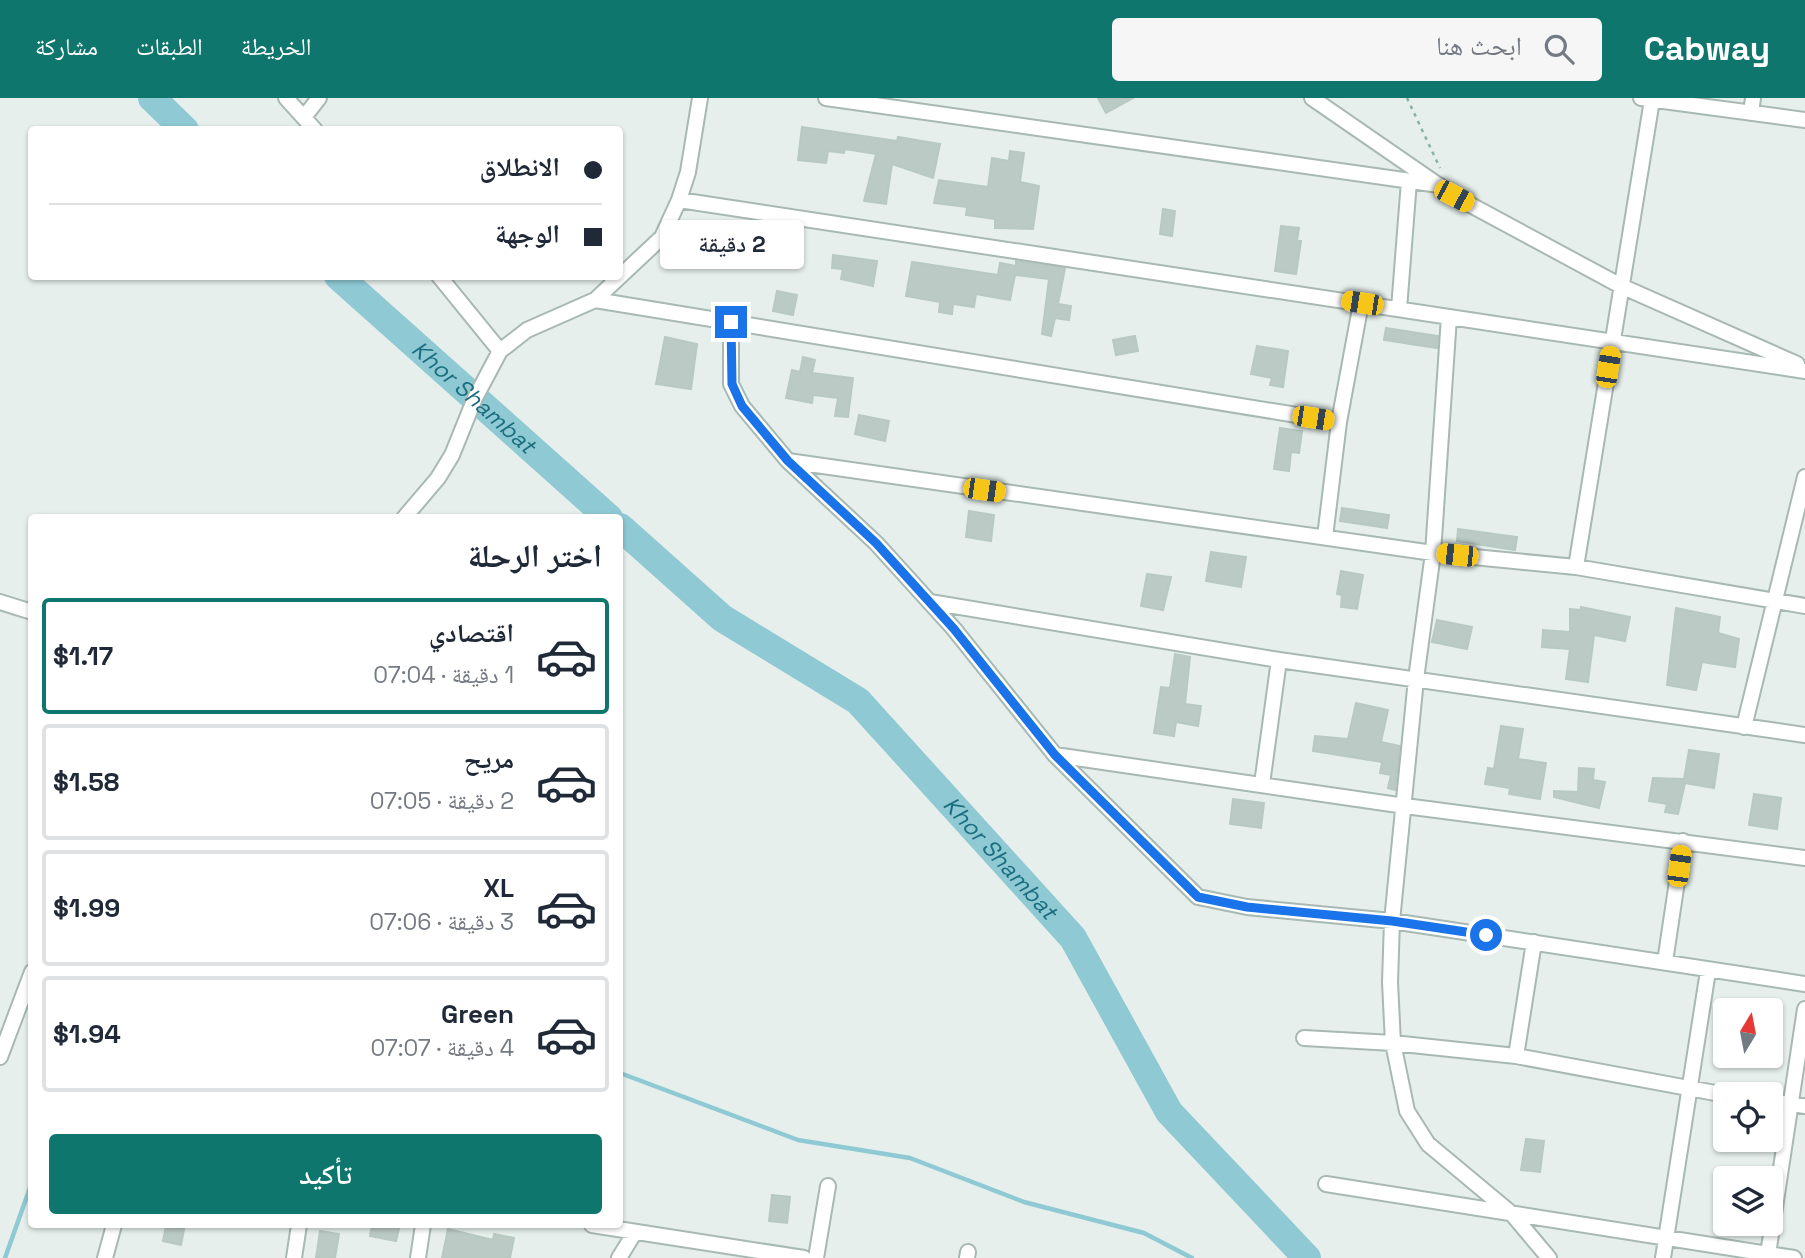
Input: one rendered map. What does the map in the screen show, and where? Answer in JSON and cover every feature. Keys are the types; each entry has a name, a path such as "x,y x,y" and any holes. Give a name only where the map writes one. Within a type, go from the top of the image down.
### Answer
{"street":[{"path":"286,98 312,126"},
{"path":"305,116 319,98"},
{"path":"623,274 662,237 679,200 688,172 700,98"},
{"path":"826,98 1409,181 1441,178"},
{"path":"1312,98 1441,178 1454,196 1621,286 1805,369"},
{"path":"1576,568 1621,286 1646,99 1752,105 1805,120"},
{"path":"1399,309 1409,181"},
{"path":"679,200 1805,369"},
{"path":"442,280 500,351"},
{"path":"407,514 438,478 452,455 475,398 500,351 527,330 595,300 616,280"},
{"path":"595,300 1339,422"},
{"path":"1325,537 1339,422 1362,303"},
{"path":"1449,317 1433,553 1416,679 1392,921 1390,982 1393,1043 1407,1111 1427,1144 1512,1214 1549,1258"},
{"path":"731,322 732,384 742,406 788,461 876,543 930,602 1055,755 1198,897 1247,907 1392,921 1805,984"},
{"path":"788,461 1433,553 1576,568 1805,606"},
{"path":"1744,727 1805,477"},
{"path":"0,602 28,611"},
{"path":"930,602 1279,660 1805,735"},
{"path":"1262,784 1279,660"},
{"path":"1055,755 1405,806 1805,858"},
{"path":"1665,962 1683,841"},
{"path":"1516,1056 1534,943"},
{"path":"1663,1258 1687,1089 1708,971"},
{"path":"0,1057 28,983"},
{"path":"1768,1254 1798,1105 1805,1009"},
{"path":"1304,1038 1393,1043 1516,1056 1713,1093"},
{"path":"1326,1184 1794,1258"},
{"path":"816,1258 828,1186"},
{"path":"105,1258 113,1228"},
{"path":"294,1258 299,1228"},
{"path":"418,1258 423,1228"},
{"path":"610,1228 804,1258"},
{"path":"619,1258 635,1232"}],"path":[{"path":"1407,98 1441,178"}],"building":[{"path":"1098,98 1133,98 1106,113"},
{"path":"802,127 897,141 898,137 940,144 933,178 892,164 886,204 864,201 876,154 845,149 844,153 828,151 826,163 798,160"},
{"path":"1010,151 1024,153 1020,182 1039,186 1033,229 995,228 995,219 966,215 967,207 934,203 939,180 988,187 992,158 1009,161"},
{"path":"1163,209 1175,211 1172,236 1160,234"},
{"path":"1281,226 1299,228 1297,241 1301,241 1296,274 1275,271"},
{"path":"833,255 877,261 873,286 841,279 843,269 832,268"},
{"path":"1016,261 1065,268 1058,304 1071,306 1069,320 1055,318 1051,336 1042,334 1049,279 1015,275 1010,300 976,294 974,307 953,304 952,314 939,312 940,302 906,296 912,262 998,275 1000,263 1016,266"},
{"path":"777,291 797,295 793,315 773,311"},
{"path":"1386,328 1438,336 1437,348 1384,340"},
{"path":"1135,336 1138,351 1116,355 1113,340"},
{"path":"665,337 697,344 691,389 656,384"},
{"path":"1257,346 1288,351 1283,387 1270,385 1272,378 1251,374"},
{"path":"803,357 815,360 812,373 853,378 848,417 835,416 838,398 813,395 812,403 786,398 792,370 800,372"},
{"path":"859,415 889,421 885,441 855,434"},
{"path":"1280,428 1302,431 1299,453 1291,452 1289,471 1274,469"},
{"path":"1342,508 1389,515 1387,528 1340,521"},
{"path":"969,511 994,515 991,541 966,537"},
{"path":"1458,529 1517,537 1515,550 1457,541"},
{"path":"1211,552 1246,557 1241,587 1206,581"},
{"path":"1341,571 1363,575 1357,609 1341,607 1342,595 1337,594"},
{"path":"1147,574 1171,577 1163,610 1141,606"},
{"path":"1581,607 1630,617 1625,641 1594,635 1588,682 1566,679 1570,649 1542,647 1543,630 1570,632 1570,609 1581,610"},
{"path":"1676,608 1720,617 1718,633 1739,639 1735,667 1702,662 1696,690 1667,685"},
{"path":"1437,620 1472,627 1467,649 1432,642"},
{"path":"1175,654 1190,657 1185,704 1201,706 1198,726 1176,722 1174,736 1154,733 1161,687 1170,688"},
{"path":"1356,703 1388,710 1381,742 1400,746 1395,790 1388,788 1391,775 1380,773 1382,762 1313,751 1315,736 1348,739"},
{"path":"1501,726 1523,729 1518,759 1546,763 1540,799 1509,794 1510,788 1485,784 1488,768 1494,769"},
{"path":"1689,750 1719,754 1714,788 1685,783 1678,814 1665,812 1667,804 1649,801 1653,778 1684,779"},
{"path":"1579,768 1594,769 1593,780 1605,782 1599,808 1554,797 1554,791 1578,792"},
{"path":"1754,794 1781,798 1777,829 1749,825"},
{"path":"1233,799 1264,803 1261,828 1230,824"},
{"path":"1526,1139 1544,1141 1540,1172 1521,1170"},
{"path":"772,1195 790,1197 787,1223 769,1221"},
{"path":"166,1228 184,1229 181,1245 163,1241"},
{"path":"371,1228 399,1228 396,1241 370,1236"},
{"path":"448,1229 493,1240 494,1234 514,1238 510,1258 442,1258"},
{"path":"320,1231 339,1234 335,1258 316,1258"}],"waterway":[{"name":"Khor Shambat","path":"152,98 181,126"},
{"name":"Khor Shambat","path":"342,280 605,514"},
{"name":"Khor Shambat","path":"623,530 722,618 858,701 1073,938 1169,1112 1307,1258"},
{"path":"623,1074 798,1140 910,1158 1024,1202 1144,1233 1192,1258"},
{"path":"5,1258 28,1193"}],"route":[{"path":"731,322 732,384 742,406 788,461 876,543 930,602 1055,755 1198,897 1247,907 1392,921 1486,935"}]}
